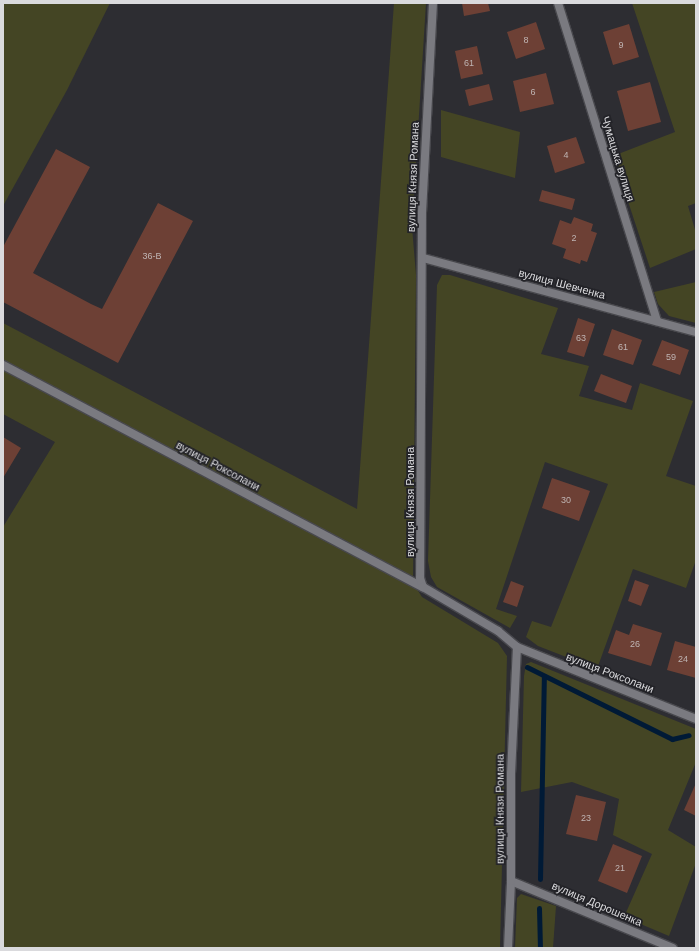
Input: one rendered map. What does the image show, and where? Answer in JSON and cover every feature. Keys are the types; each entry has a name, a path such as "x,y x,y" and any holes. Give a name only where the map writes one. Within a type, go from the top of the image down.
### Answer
{"street":[{"name":"вулиця Князя Романа","path":"423,587 420,578 422,212 433,3"},
{"name":"Чумацька вулиця","path":"558,3 657,321"},
{"name":"вулиця Шевченка","path":"422,258 696,332"},
{"name":"вулиця Роксолани","path":"3,365 423,587"},
{"path":"423,587 498,631 517,647"},
{"name":"вулиця Князя Романа","path":"508,948 511,881 510,774 517,647"},
{"name":"вулиця Роксолани","path":"517,647 696,719"},
{"name":"вулиця Дорошенка","path":"511,881 673,948"}],"green space":[{"path":"3,3 110,3 67,90 3,206"},
{"path":"394,3 426,3 412,227 416,275 413,583 422,597 498,643 507,656 500,948 3,948 3,527 55,442 3,414 3,323 357,509"},
{"path":"632,3 696,3 696,203 688,206 696,233 696,249 650,268 613,156 675,132"},
{"path":"441,110 520,132 515,178 441,157"},
{"path":"442,275 450,275 558,308 541,354 589,366 579,396 632,410 640,383 693,401 666,476 696,486 696,560 686,588 633,569 597,669 538,646 526,637 532,621 551,627 608,484 545,462 496,609 517,616 510,628 437,587 431,577 428,561 437,285"},
{"path":"696,282 696,323 669,316 658,304 654,292"},
{"path":"531,662 696,729 696,762 668,830 696,847 696,863 669,936 624,917 652,854 613,835 619,799 572,782 521,792 524,676 526,664"},
{"path":"521,894 556,906 553,948 515,948 517,898"}],"building":[{"path":"462,3 488,3 490,11 464,16"},
{"path":"536,22 545,49 516,59 507,32"},
{"path":"629,24 639,57 613,65 603,32"},
{"path":"477,46 483,74 461,79 455,51"},
{"path":"546,73 554,104 520,112 513,81"},
{"path":"650,82 661,122 628,131 617,91"},
{"path":"489,84 493,100 469,106 465,90"},
{"path":"576,137 585,163 555,173 547,146"},
{"path":"56,149 90,167 33,273 91,304 102,309 158,203 193,221 118,363 3,302 3,247"},
{"path":"542,190 575,199 572,210 539,201"},
{"path":"574,217 593,224 591,231 597,233 587,262 581,260 580,264 563,258 566,249 552,244 560,220 571,224"},
{"path":"578,318 595,324 584,357 567,352"},
{"path":"612,329 642,340 633,365 603,355"},
{"path":"662,340 689,350 680,375 652,365"},
{"path":"601,374 632,386 626,403 594,391"},
{"path":"3,437 21,448 3,478"},
{"path":"552,478 590,491 579,521 542,508"},
{"path":"635,580 649,585 641,606 628,601"},
{"path":"511,581 524,586 517,607 503,602"},
{"path":"633,624 662,633 651,666 608,653 616,630 629,635"},
{"path":"675,641 696,647 696,678 667,670"},
{"path":"696,783 696,816 684,810"},
{"path":"576,795 606,802 597,841 566,834"},
{"path":"613,844 642,856 627,893 598,881"}],"waterway":[{"path":"527,667 672,739 689,735"},
{"path":"540,879 544,676"},
{"path":"539,908 540,948"}]}
